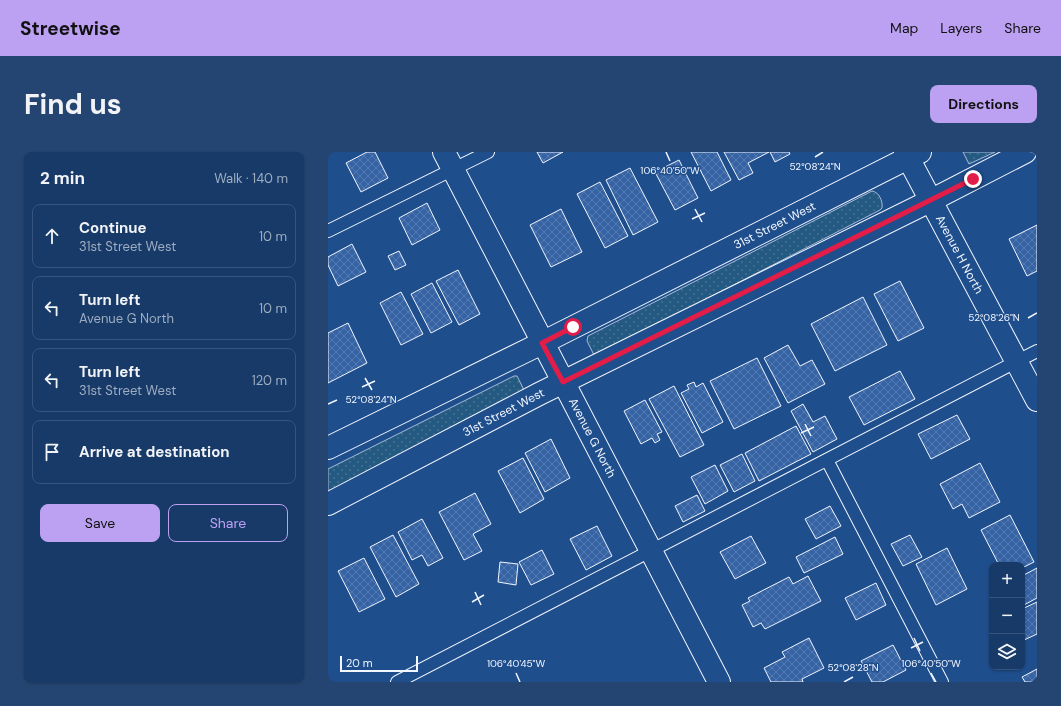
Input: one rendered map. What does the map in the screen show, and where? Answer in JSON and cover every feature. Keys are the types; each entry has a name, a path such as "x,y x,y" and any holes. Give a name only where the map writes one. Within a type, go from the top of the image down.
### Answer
{"street":[{"name":"31st Street West","path":"328,504 563,382 930,201 1025,152"},
{"name":"31st Street West","path":"328,448 542,343 911,154"},
{"name":"Avenue H North","path":"911,154 930,201 1017,360 1037,400"},
{"name":"Avenue G North","path":"448,161 719,682"}],"lane":[{"path":"328,231 448,161 488,152"},
{"path":"397,682 1037,351"},
{"path":"827,460 942,682"}],"shaded area":[{"path":"963,152 995,152 969,164"},
{"path":"872,191 879,195 882,205 880,210 597,355 594,355 587,341 588,336"},
{"path":"514,376 517,376 523,388 523,392 328,493 328,469"}],"building":[{"path":"367,152 375,152 388,178 361,192 346,163"},
{"path":"537,152 563,152 543,163"},
{"path":"691,152 717,152 731,180 711,191"},
{"path":"724,152 769,152 748,163 753,173 739,180"},
{"path":"770,152 789,152 790,154 775,162"},
{"path":"679,160 698,198 675,210 655,172"},
{"path":"630,168 658,222 633,235 606,180"},
{"path":"600,182 628,236 605,248 577,194"},
{"path":"427,203 440,230 412,245 399,218"},
{"path":"561,209 582,252 551,267 530,225"},
{"path":"1037,225 1037,271 1027,276 1009,239"},
{"path":"352,244 366,272 338,286 328,265 328,257"},
{"path":"399,251 406,265 395,270 388,256"},
{"path":"458,270 480,314 459,325 436,281"},
{"path":"900,281 924,328 898,341 874,294"},
{"path":"432,283 452,322 431,333 411,294"},
{"path":"401,292 423,334 401,345 380,303"},
{"path":"863,297 887,345 835,371 811,324"},
{"path":"348,323 367,363 328,383 328,333"},
{"path":"788,345 800,366 812,360 825,384 788,403 764,358"},
{"path":"757,358 781,406 734,429 710,381"},
{"path":"900,371 915,399 864,425 849,397"},
{"path":"694,382 696,387 703,383 723,422 702,433 681,393 689,389 687,385"},
{"path":"674,386 704,445 680,457 649,399"},
{"path":"645,400 662,432 657,434 660,440 655,443 652,438 641,444 624,411"},
{"path":"803,404 813,422 825,416 837,439 813,452 791,411"},
{"path":"957,415 970,439 931,459 918,434"},
{"path":"796,426 811,454 759,481 745,453"},
{"path":"551,439 570,478 545,492 525,453"},
{"path":"742,454 755,481 734,492 720,465"},
{"path":"523,458 544,499 520,513 498,471"},
{"path":"980,463 1000,502 969,518 962,504 953,509 940,484"},
{"path":"715,465 728,491 705,504 691,477"},
{"path":"475,493 491,524 473,534 482,551 464,560 439,512"},
{"path":"697,495 705,511 683,522 675,506"},
{"path":"830,506 841,526 816,539 805,519"},
{"path":"1010,515 1034,562 1025,566 1025,562 997,562 981,530"},
{"path":"422,519 443,558 428,566 422,555 412,560 398,532"},
{"path":"597,526 612,556 586,570 570,539"},
{"path":"393,535 419,584 396,597 370,547"},
{"path":"910,535 922,557 903,566 891,544"},
{"path":"751,536 766,563 735,579 720,552"},
{"path":"835,537 843,554 804,573 796,557"},
{"path":"947,548 967,589 936,605 916,564"},
{"path":"542,550 554,574 531,585 519,562"},
{"path":"364,558 385,599 359,612 338,571"},
{"path":"500,562 518,564 516,585 498,582"},
{"path":"1037,568 1037,598 1025,604 1025,598 1025,574"},
{"path":"808,576 821,601 765,629 761,623 753,627 742,605 750,601 748,598 789,577 793,584"},
{"path":"876,583 886,605 856,620 845,598"},
{"path":"1037,602 1037,634 1025,640 1025,634 1025,608"},
{"path":"809,638 824,668 802,679 803,682 771,682 764,668 785,657 782,652"},
{"path":"893,645 906,670 883,682 872,682 861,661"},
{"path":"1037,669 1037,682 1025,682 1022,677"}],"route":[{"path":"573,327 542,343 563,382 973,179"}]}
